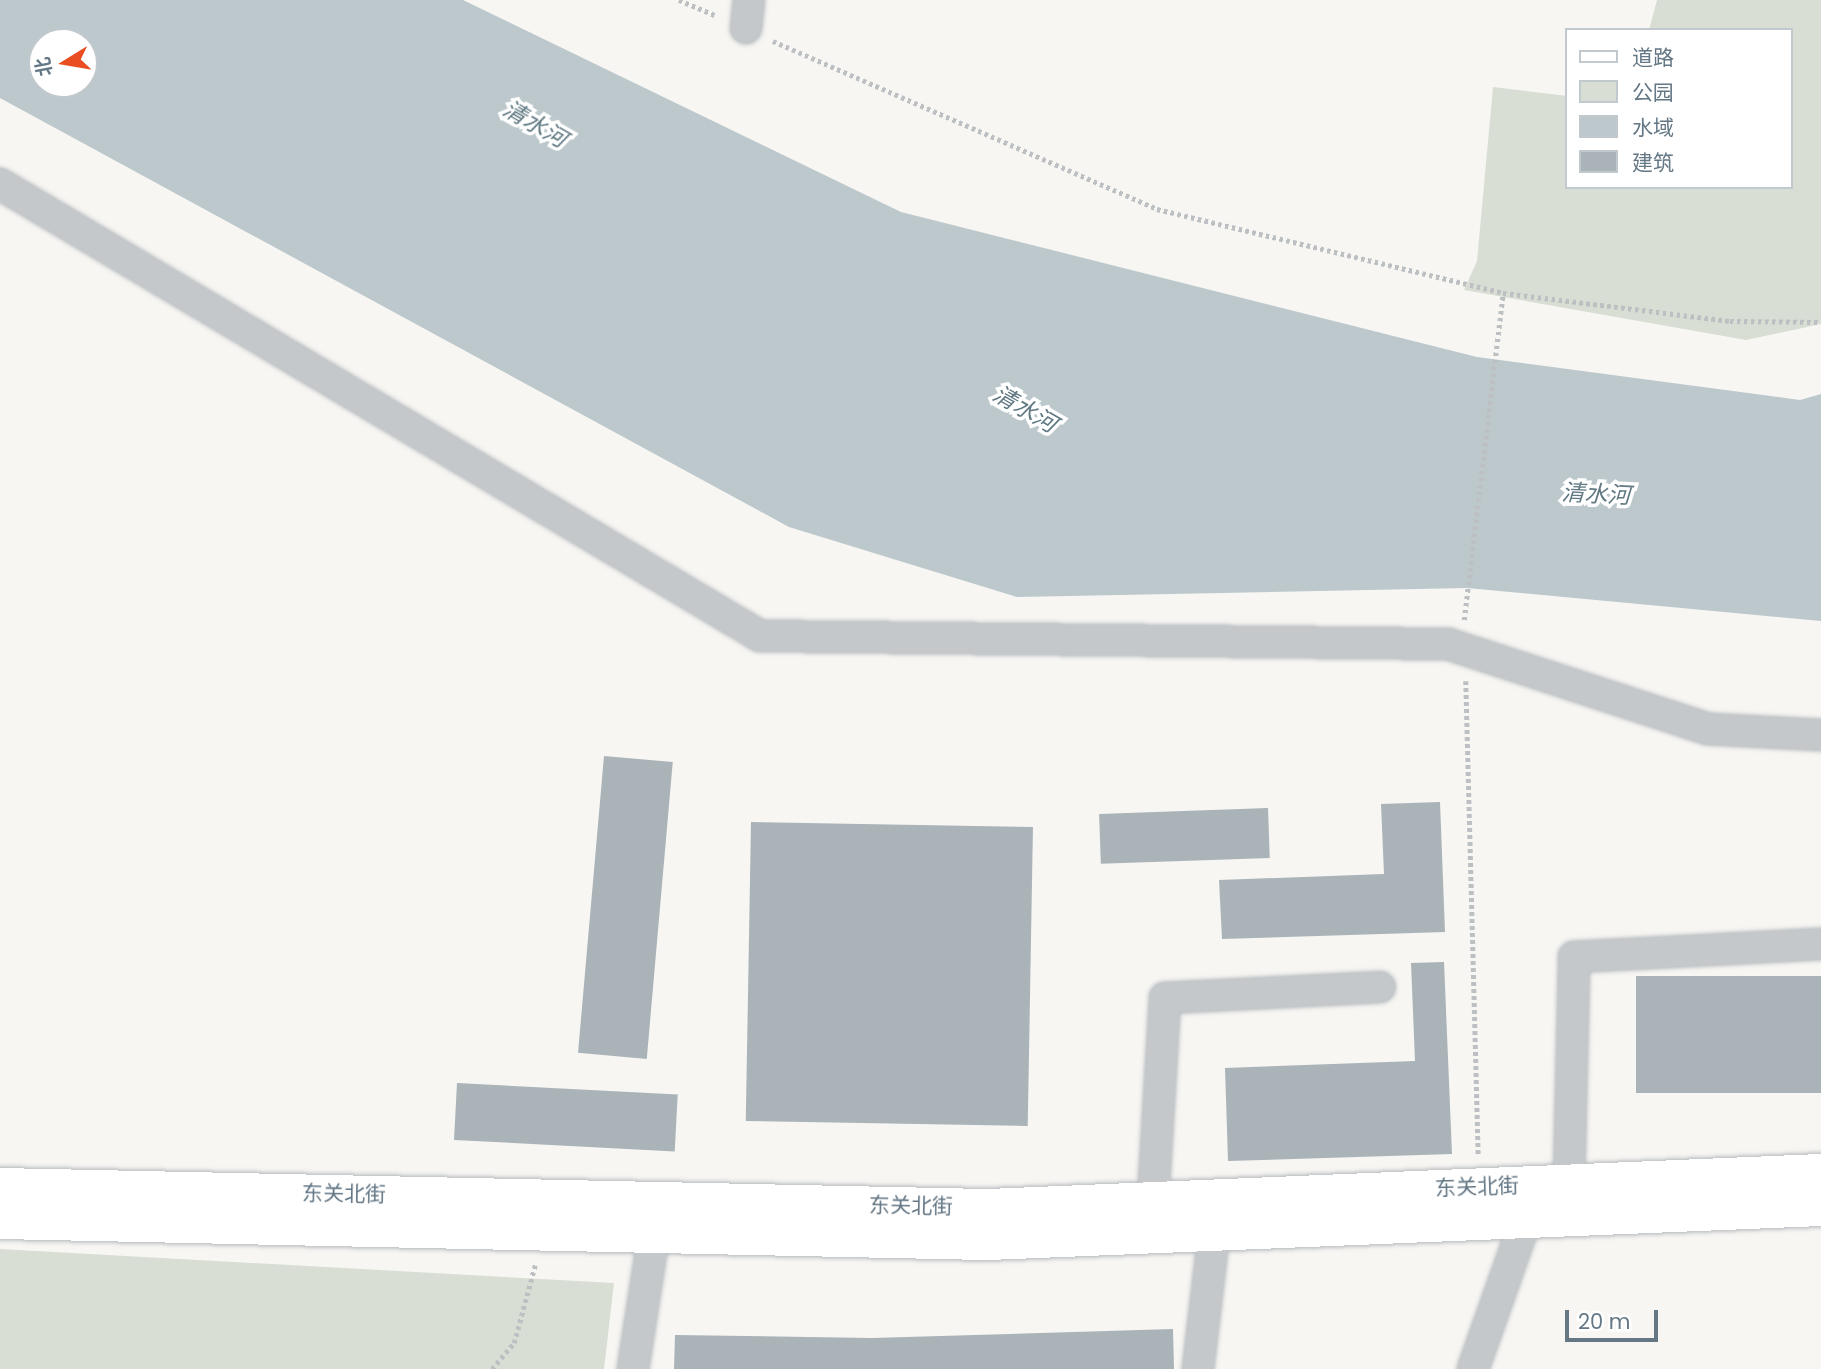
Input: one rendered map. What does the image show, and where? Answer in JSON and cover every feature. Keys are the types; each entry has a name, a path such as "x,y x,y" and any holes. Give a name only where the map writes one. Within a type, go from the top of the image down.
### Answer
{"main road":[{"name":"东关北街","path":"0,1187 989,1208 1821,1173"},
{"name":"东关北街","path":"0,1220 989,1241 1821,1207"}],"street":[{"path":"0,184 760,636 1448,644 1708,729 1821,735"},
{"path":"1569,1184 1574,957 1821,944"},
{"path":"1153,1201 1165,998 1380,987"},
{"path":"1473,1369 1527,1219"},
{"path":"1198,1369 1214,1232"},
{"path":"633,1369 654,1234"}],"path":[{"path":"679,0 747,14 1157,209 1503,293 1730,321 1821,322"},
{"path":"1479,1187 1463,600 1503,293"},
{"path":"492,1369 518,1331 543,1231"}],"green space":[{"path":"1657,0 1821,0 1821,324 1746,340 1464,290 1477,261 1493,87 1566,96 1566,189 1793,189 1793,28 1650,28"},
{"path":"0,1249 614,1283 604,1369 0,1369"}],"water":[{"name":"清水河","path":"0,0 463,0 901,212 1477,357 1800,400 1821,394 1821,621 1467,588 1017,597 789,527 0,98"}],"building":[{"path":"604,756 673,762 647,1059 578,1053"},
{"path":"1440,802 1445,932 1222,939 1219,880 1384,874 1381,804"},
{"path":"1268,808 1270,858 1101,864 1099,814"},
{"path":"751,822 1033,827 1028,1126 746,1121"},
{"path":"1444,962 1452,1154 1228,1161 1225,1068 1415,1061 1411,963"},
{"path":"1636,976 1821,976 1821,1093 1636,1093"},
{"path":"457,1083 678,1095 675,1151 454,1140"},
{"path":"1173,1329 1174,1369 674,1369 675,1335 872,1338"}]}
